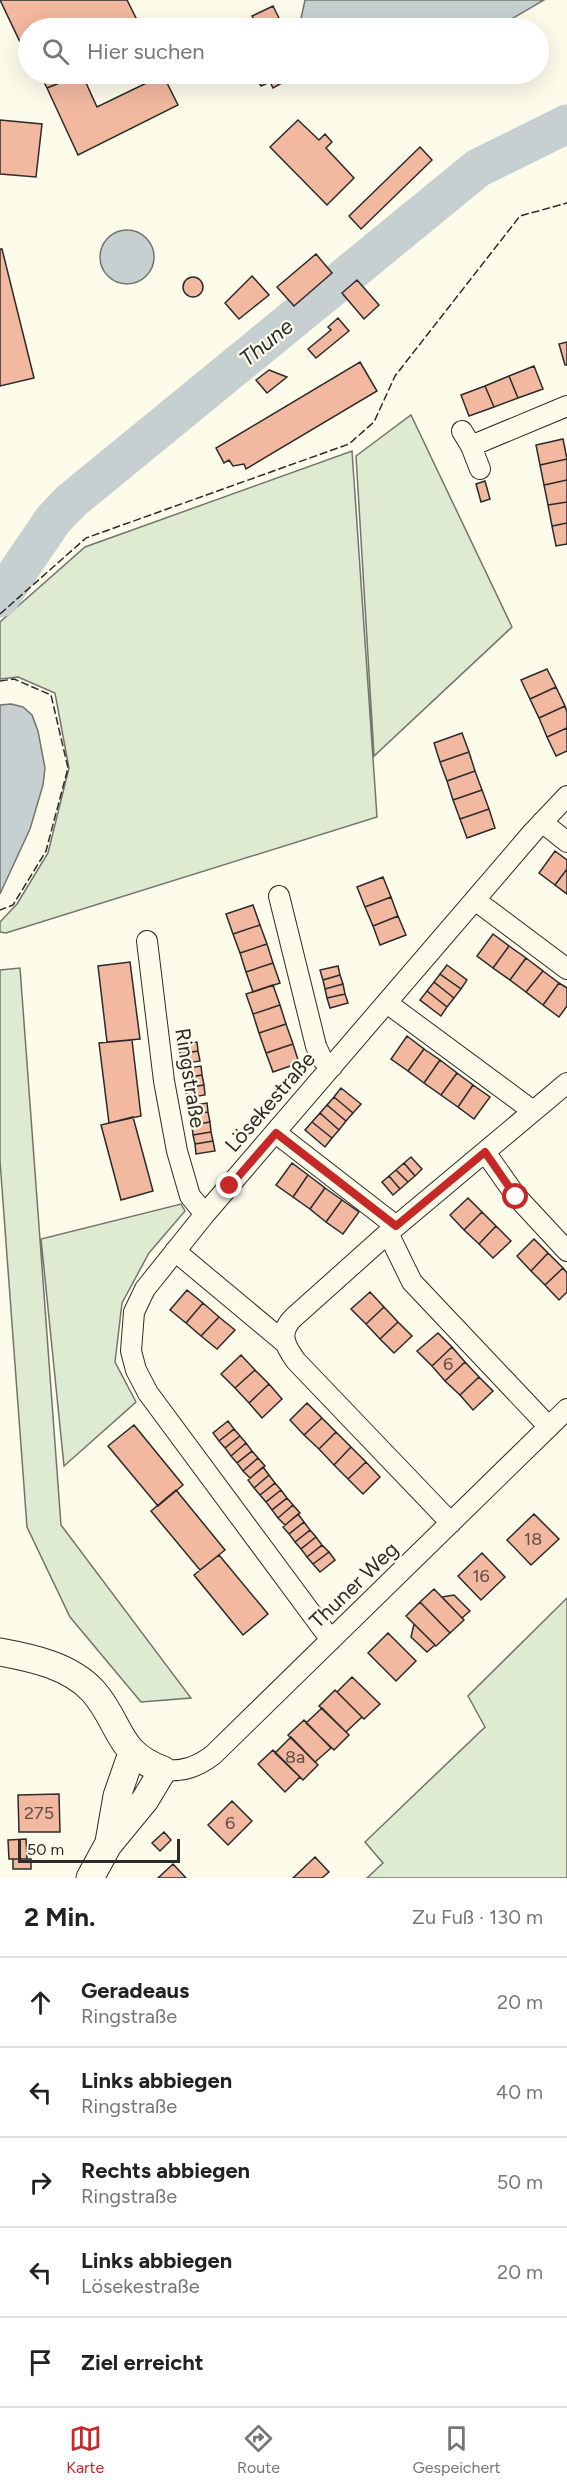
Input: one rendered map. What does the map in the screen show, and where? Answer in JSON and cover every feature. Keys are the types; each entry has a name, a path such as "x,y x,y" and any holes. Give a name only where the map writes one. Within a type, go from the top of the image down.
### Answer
{"main road":[{"path":"0,1652 54,1666 80,1679 101,1701 132,1753 150,1765 163,1770 145,1800 108,1845 90,1878"},
{"path":"108,1845 117,1796 132,1753"}],"street":[{"path":"480,469 466,438 567,406"},
{"name":"Lösekestraße","path":"332,1640 148,1393 136,1370 131,1351 134,1312 145,1289 205,1214 542,822 567,796"},
{"path":"542,822 567,842"},
{"path":"279,896 316,1046 322,1059 332,1067"},
{"path":"475,900 567,969"},
{"name":"Ringstraße","path":"147,941 164,1081 177,1151 190,1196 205,1214"},
{"path":"387,1003 532,1111"},
{"path":"284,1342 287,1323 392,1229 567,1083"},
{"path":"276,1133 392,1229 412,1282 549,1427"},
{"path":"485,1152 516,1197 567,1251"},
{"path":"175,1251 284,1342 296,1361 451,1523"},
{"name":"Thuner Weg","path":"163,1770 183,1770 194,1767 213,1755 567,1409"}],"green space":[{"path":"411,415 512,627 374,756 356,456"},
{"path":"352,451 377,817 6,933 0,932 0,922 17,904 48,853 69,768 55,693 18,677 0,679 0,622 85,547"},
{"path":"20,968 61,1525 191,1698 141,1702 70,1617 27,1527 0,1161 0,970"},
{"path":"181,1204 185,1211 149,1253 122,1303 115,1362 136,1402 64,1466 41,1239"},
{"path":"567,1598 567,1878 367,1878 383,1863 365,1842 485,1727 468,1696"}],"shaded area":[{"path":"305,0 544,0 513,18 301,18"},
{"path":"127,230 137,232 146,238 152,247 154,257 152,267 146,276 137,282 127,284 117,282 108,276 102,267 100,257 102,247 108,238 117,232"},
{"path":"11,704 23,707 32,715 38,731 45,768 43,785 30,829 0,894 0,705"}],"building":[{"path":"0,0 127,0 136,18 18,18 18,38"},
{"path":"273,6 279,18 253,18 252,16"},
{"path":"45,84 57,84 47,88"},
{"path":"57,84 87,84 97,107 144,84 168,84 178,105 78,155 47,88"},
{"path":"0,120 42,124 36,177 0,174"},
{"path":"298,120 319,140 325,134 332,142 326,148 354,178 327,205 270,147"},
{"path":"420,147 432,160 361,229 349,216"},
{"path":"0,249 2,249 34,378 0,386"},
{"path":"316,254 332,273 294,306 277,287"},
{"path":"252,276 269,295 239,319 225,303"},
{"path":"189,277 197,277 203,283 203,291 197,297 189,297 183,291 183,283"},
{"path":"357,280 379,305 364,319 342,293"},
{"path":"338,318 349,331 316,358 308,349 331,330 328,327"},
{"path":"567,342 567,365 565,365 559,344"},
{"path":"360,362 377,391 246,469 244,464 233,466 229,460 224,463 216,448"},
{"path":"534,366 543,389 518,398 509,376"},
{"path":"269,370 287,377 267,393 256,380"},
{"path":"509,376 518,398 494,407 485,386"},
{"path":"485,386 494,407 469,416 461,395"},
{"path":"563,439 567,459 540,465 536,445"},
{"path":"567,459 567,480 544,485 540,465"},
{"path":"567,480 567,502 548,505 544,485"},
{"path":"485,481 490,499 481,502 476,484"},
{"path":"567,502 567,523 552,526 548,505"},
{"path":"567,523 567,544 556,546 552,526"},
{"path":"547,669 556,687 530,699 521,680"},
{"path":"556,687 565,706 539,718 530,699"},
{"path":"565,706 567,728 547,737 539,718"},
{"path":"567,728 567,751 556,756 547,737"},
{"path":"462,733 469,752 440,762 434,743"},
{"path":"469,752 475,771 447,781 440,762"},
{"path":"475,771 482,790 453,800 447,781"},
{"path":"482,790 489,809 460,819 453,800"},
{"path":"489,809 495,828 467,838 460,819"},
{"path":"555,851 567,860 567,869 555,885 539,873"},
{"path":"567,869 567,894 555,885"},
{"path":"383,877 391,897 365,907 357,887"},
{"path":"391,897 398,916 373,926 365,907"},
{"path":"253,905 260,925 233,934 226,914"},
{"path":"398,916 406,935 380,945 373,926"},
{"path":"260,925 267,944 240,953 233,934"},
{"path":"493,934 509,946 493,968 477,956"},
{"path":"267,944 273,963 246,972 240,953"},
{"path":"509,946 526,958 510,980 493,968"},
{"path":"526,958 543,971 526,992 510,980"},
{"path":"130,962 140,1039 107,1042 98,966"},
{"path":"273,963 280,983 253,992 246,972"},
{"path":"447,965 467,980 461,989 440,974"},
{"path":"338,966 340,975 323,980 320,970"},
{"path":"543,971 559,983 543,1005 526,992"},
{"path":"440,974 461,989 454,998 434,982"},
{"path":"340,975 343,984 325,989 323,980"},
{"path":"434,982 454,998 447,1007 427,991"},
{"path":"559,983 567,988 567,1006 559,1017 543,1005"},
{"path":"343,984 345,994 327,998 325,989"},
{"path":"273,985 280,1005 253,1014 246,994"},
{"path":"427,991 447,1007 441,1016 420,1000"},
{"path":"345,994 348,1003 330,1008 327,998"},
{"path":"280,1005 286,1024 259,1033 253,1014"},
{"path":"286,1024 293,1044 266,1053 259,1033"},
{"path":"407,1036 424,1049 408,1071 391,1059"},
{"path":"132,1040 141,1116 109,1123 99,1043"},
{"path":"197,1042 198,1051 180,1054 179,1045"},
{"path":"293,1044 299,1063 273,1072 266,1053"},
{"path":"424,1049 440,1060 424,1083 408,1071"},
{"path":"198,1051 200,1061 182,1064 180,1054"},
{"path":"440,1060 457,1073 441,1095 424,1083"},
{"path":"201,1066 202,1075 184,1078 182,1069"},
{"path":"457,1073 473,1085 458,1107 441,1095"},
{"path":"202,1075 204,1085 186,1088 184,1078"},
{"path":"204,1085 205,1095 187,1098 186,1088"},
{"path":"473,1085 490,1097 474,1119 458,1107"},
{"path":"341,1088 361,1104 353,1113 334,1097"},
{"path":"334,1097 353,1113 346,1121 327,1105"},
{"path":"207,1103 208,1112 190,1115 188,1106"},
{"path":"327,1105 346,1121 339,1130 320,1113"},
{"path":"208,1112 210,1122 192,1125 190,1115"},
{"path":"320,1113 339,1130 332,1138 312,1122"},
{"path":"133,1117 153,1191 121,1200 101,1125"},
{"path":"210,1122 211,1132 193,1135 192,1125"},
{"path":"312,1122 332,1138 325,1147 305,1130"},
{"path":"211,1132 213,1141 195,1144 193,1135"},
{"path":"213,1141 215,1151 196,1154 195,1144"},
{"path":"411,1157 422,1169 415,1176 404,1163"},
{"path":"292,1163 308,1175 293,1197 276,1185"},
{"path":"404,1163 415,1176 408,1182 396,1170"},
{"path":"396,1170 408,1182 400,1189 389,1176"},
{"path":"308,1175 325,1188 310,1209 293,1197"},
{"path":"389,1176 400,1189 393,1195 382,1182"},
{"path":"325,1188 342,1200 326,1222 310,1209"},
{"path":"468,1198 482,1212 464,1230 450,1215"},
{"path":"342,1200 359,1212 343,1234 326,1222"},
{"path":"482,1212 496,1226 479,1244 464,1230"},
{"path":"496,1226 511,1241 493,1258 479,1244"},
{"path":"534,1239 548,1253 531,1271 517,1256"},
{"path":"548,1253 563,1268 545,1285 531,1271"},
{"path":"563,1268 567,1273 567,1292 559,1300 545,1285"},
{"path":"187,1290 203,1303 186,1323 170,1310"},
{"path":"370,1292 384,1307 366,1324 351,1309"},
{"path":"203,1303 219,1317 201,1336 186,1323"},
{"path":"384,1307 398,1322 380,1339 366,1324"},
{"path":"219,1317 235,1330 217,1349 201,1336"},
{"path":"398,1322 412,1336 394,1353 380,1339"},
{"path":"438,1333 452,1347 432,1366 417,1351"},
{"path":"452,1347 465,1362 445,1381 432,1366"},
{"path":"241,1355 255,1370 235,1388 221,1374"},
{"path":"465,1362 479,1377 460,1395 445,1381"},
{"path":"255,1370 269,1384 249,1403 235,1388"},
{"path":"479,1377 493,1391 473,1410 460,1395"},
{"path":"269,1384 282,1399 262,1418 249,1403"},
{"path":"307,1403 322,1418 304,1435 290,1420"},
{"path":"322,1418 336,1432 319,1449 304,1435"},
{"path":"228,1421 234,1429 219,1441 213,1433"},
{"path":"134,1425 183,1485 158,1506 108,1446"},
{"path":"234,1429 240,1436 225,1448 219,1441"},
{"path":"336,1432 351,1447 334,1465 319,1449"},
{"path":"240,1436 246,1443 231,1456 225,1448"},
{"path":"246,1443 252,1451 237,1463 231,1456"},
{"path":"351,1447 366,1462 348,1479 334,1465"},
{"path":"252,1451 258,1458 243,1471 237,1463"},
{"path":"258,1458 265,1466 250,1478 243,1471"},
{"path":"366,1462 380,1477 363,1494 348,1479"},
{"path":"263,1467 269,1475 254,1488 248,1480"},
{"path":"269,1475 275,1483 260,1495 254,1488"},
{"path":"275,1483 281,1490 266,1502 260,1495"},
{"path":"176,1490 225,1550 200,1570 151,1511"},
{"path":"281,1490 287,1498 272,1510 266,1502"},
{"path":"287,1498 293,1505 278,1518 272,1510"},
{"path":"293,1505 300,1513 285,1525 278,1518"},
{"path":"298,1514 304,1522 289,1534 283,1527"},
{"path":"534,1514 559,1539 531,1565 507,1540"},
{"path":"304,1522 310,1530 295,1542 289,1534"},
{"path":"310,1530 316,1537 301,1549 295,1542"},
{"path":"316,1537 322,1545 307,1557 301,1549"},
{"path":"322,1545 329,1552 313,1564 307,1557"},
{"path":"329,1552 335,1560 320,1572 313,1564"},
{"path":"482,1553 505,1577 481,1600 458,1576"},
{"path":"219,1555 268,1614 243,1635 194,1575"},
{"path":"434,1589 464,1620 450,1633 420,1602"},
{"path":"454,1595 470,1611 462,1618 442,1597"},
{"path":"420,1602 450,1633 436,1646 406,1616"},
{"path":"414,1624 435,1645 427,1652 411,1637"},
{"path":"388,1633 416,1661 396,1681 368,1653"},
{"path":"352,1677 380,1704 364,1719 337,1692"},
{"path":"335,1690 362,1717 346,1732 319,1706"},
{"path":"322,1708 349,1735 334,1750 306,1723"},
{"path":"304,1720 331,1748 315,1762 288,1735"},
{"path":"291,1737 318,1765 303,1780 275,1753"},
{"path":"273,1750 300,1777 285,1792 258,1764"},
{"path":"59,1794 60,1832 19,1832 18,1795"},
{"path":"232,1801 252,1821 228,1845 208,1825"},
{"path":"164,1832 171,1840 160,1851 152,1843"},
{"path":"26,1839 27,1859 9,1859 8,1840"},
{"path":"315,1857 329,1872 322,1878 293,1878"},
{"path":"13,1859 31,1859 31,1869 13,1869"},
{"path":"173,1864 186,1878 158,1878"}],"waterway":[{"name":"Thune","path":"0,598 53,520 71,501 478,168 567,124"}],"fence":[{"path":"0,614 86,538 349,444 374,422 395,376 520,216 567,203"},
{"path":"0,681 14,679 51,695 68,768 46,851 13,905 0,910"}],"route":[{"path":"230,1186 276,1133 396,1226 485,1152 516,1197"}]}
